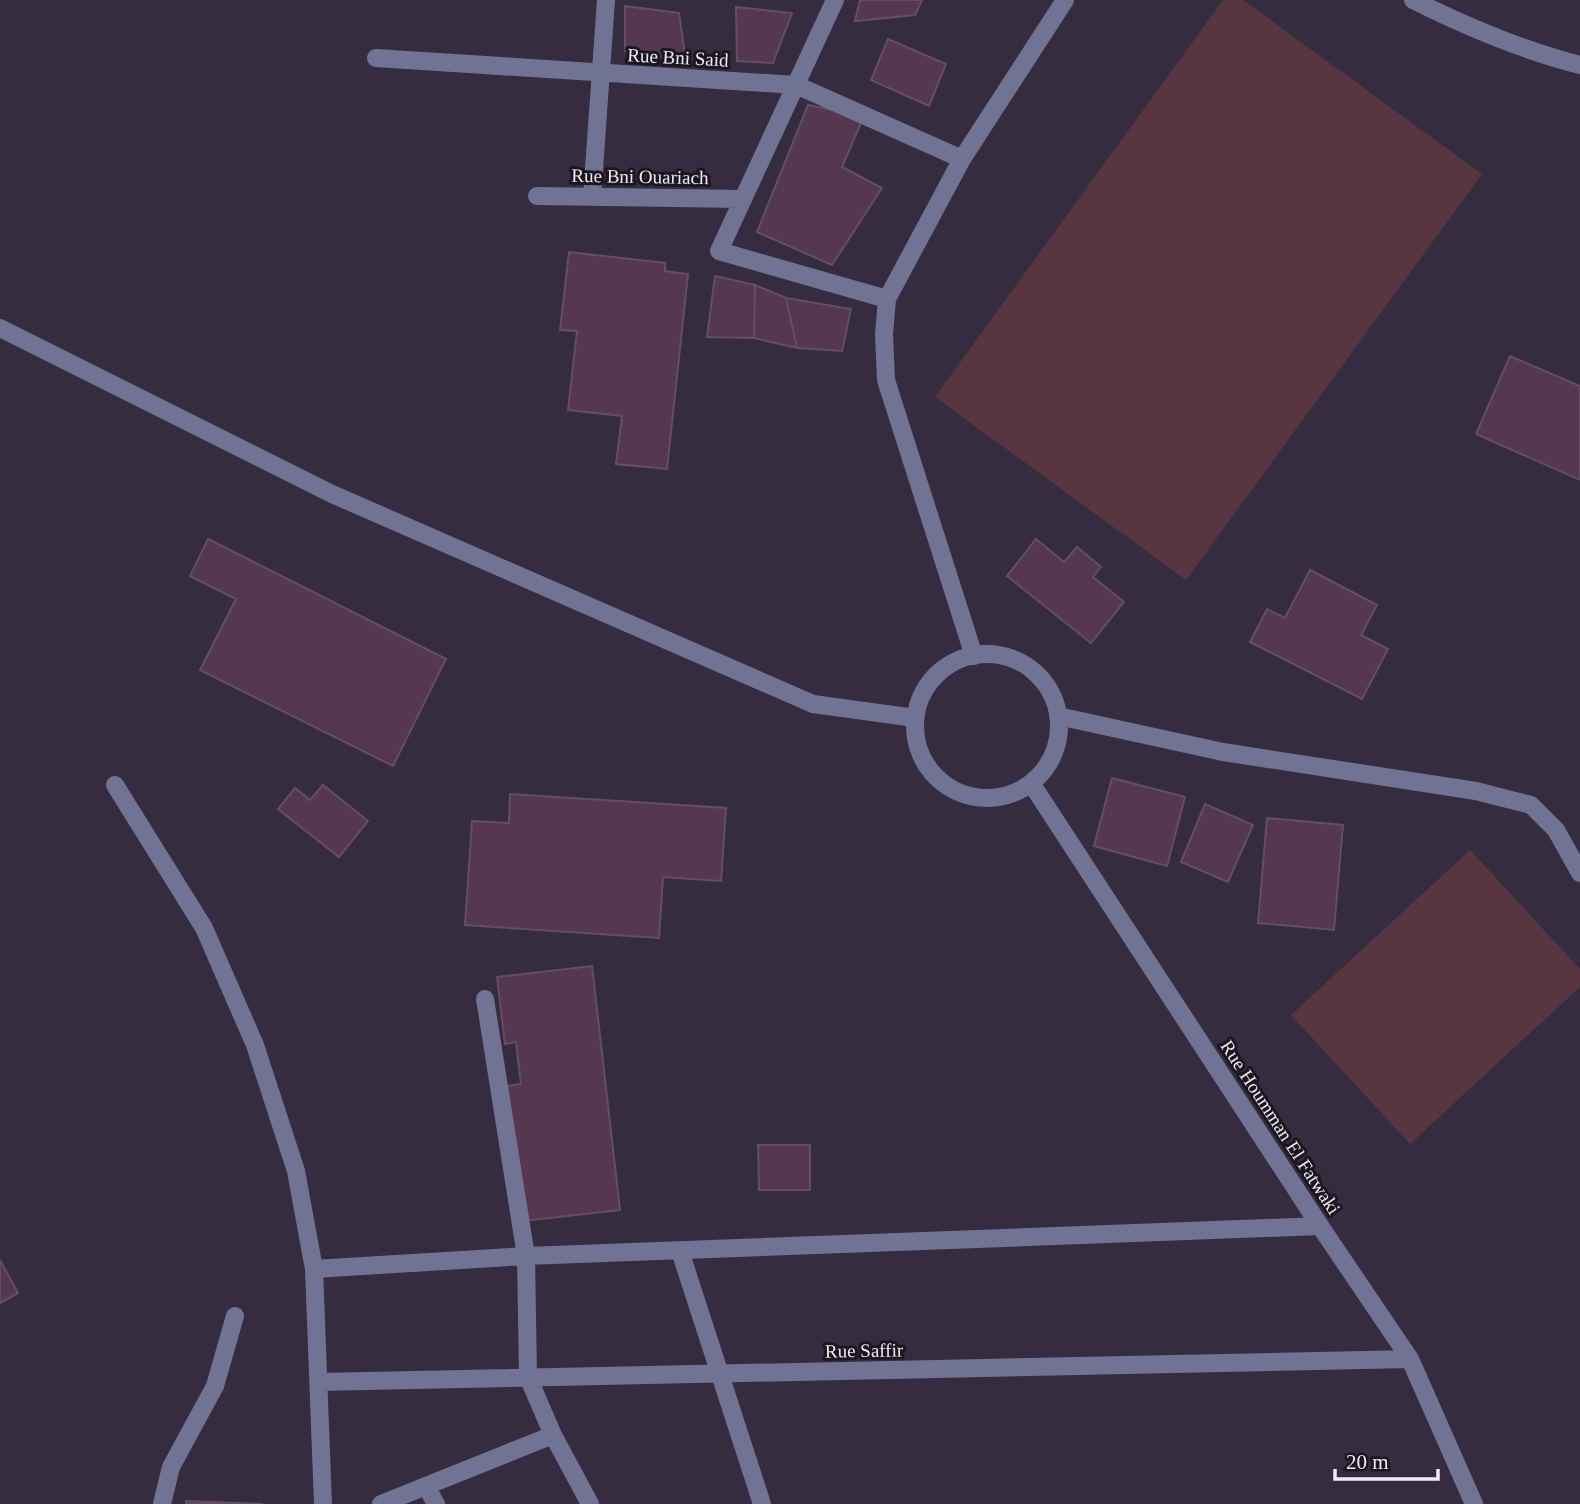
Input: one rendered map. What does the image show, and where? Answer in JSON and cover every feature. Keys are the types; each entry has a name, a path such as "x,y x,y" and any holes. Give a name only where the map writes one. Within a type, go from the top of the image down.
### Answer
{"street":[{"path":"592,197 606,0"},
{"path":"835,0 719,251 887,299"},
{"path":"974,656 886,380 884,334 887,299 962,159 1065,0"},
{"path":"1413,0 1489,36 1533,53 1580,65"},
{"name":"Rue Bni Said","path":"376,58 796,85 962,159"},
{"name":"Rue Bni Ouariach","path":"537,196 743,199"},
{"path":"0,328 332,494 813,704 915,718"},
{"path":"985,653 1010,657 1035,672 1051,691 1058,716 1058,741 1049,765 1031,783 1009,795 977,798 953,790 936,778 921,757 914,733 916,708 937,672 958,659 985,653"},
{"path":"1058,716 1223,752 1476,791 1531,805 1556,830 1580,873"},
{"name":"Rue Houmman El Fatwaki","path":"1031,783 1410,1359 1474,1504"},
{"path":"115,785 204,928 254,1045 296,1171 314,1269 323,1504"},
{"path":"485,999 526,1256 528,1377 553,1435 590,1504"},
{"path":"314,1269 526,1256 1320,1226"},
{"path":"680,1251 762,1504"},
{"path":"162,1504 171,1466 215,1386 235,1316"},
{"name":"Rue Saffir","path":"319,1382 1410,1359"},
{"path":"381,1504 553,1435"},
{"path":"426,1486 436,1504"}],"shaded area":[{"path":"1223,0 1243,0 1482,174 1186,580 935,397"},
{"path":"1470,850 1580,969 1580,987 1410,1144 1291,1015"}],"building":[{"path":"860,0 922,0 915,15 855,21"},
{"path":"625,6 679,13 686,62 625,51"},
{"path":"736,7 792,13 773,63 737,61"},
{"path":"888,39 946,64 929,106 871,80"},
{"path":"808,105 864,116 842,167 882,188 832,265 757,232"},
{"path":"569,252 665,263 665,271 688,274 667,469 616,464 622,416 568,410 577,331 560,330"},
{"path":"715,276 755,285 754,338 707,337"},
{"path":"755,285 786,298 797,348 754,338"},
{"path":"786,298 851,309 842,351 797,348"},
{"path":"1510,356 1580,386 1580,480 1476,434"},
{"path":"208,539 446,659 393,766 200,670 236,599 190,576"},
{"path":"1036,539 1064,562 1077,547 1101,567 1093,577 1124,602 1091,643 1007,576"},
{"path":"1310,570 1377,605 1361,635 1388,649 1362,699 1250,642 1267,609 1285,618"},
{"path":"1112,778 1185,797 1167,866 1094,846"},
{"path":"323,785 368,821 339,857 278,809 295,788 310,800"},
{"path":"510,794 726,808 721,881 663,877 659,938 465,925 472,821 509,823"},
{"path":"1205,804 1253,825 1228,882 1181,862"},
{"path":"1267,818 1343,825 1334,930 1258,923"},
{"path":"592,966 620,1210 523,1221 507,1086 521,1084 516,1042 505,1044 497,977"},
{"path":"758,1145 810,1145 810,1190 759,1190"},
{"path":"0,1260 18,1293 0,1303"},
{"path":"186,1501 263,1504 186,1504"}]}
